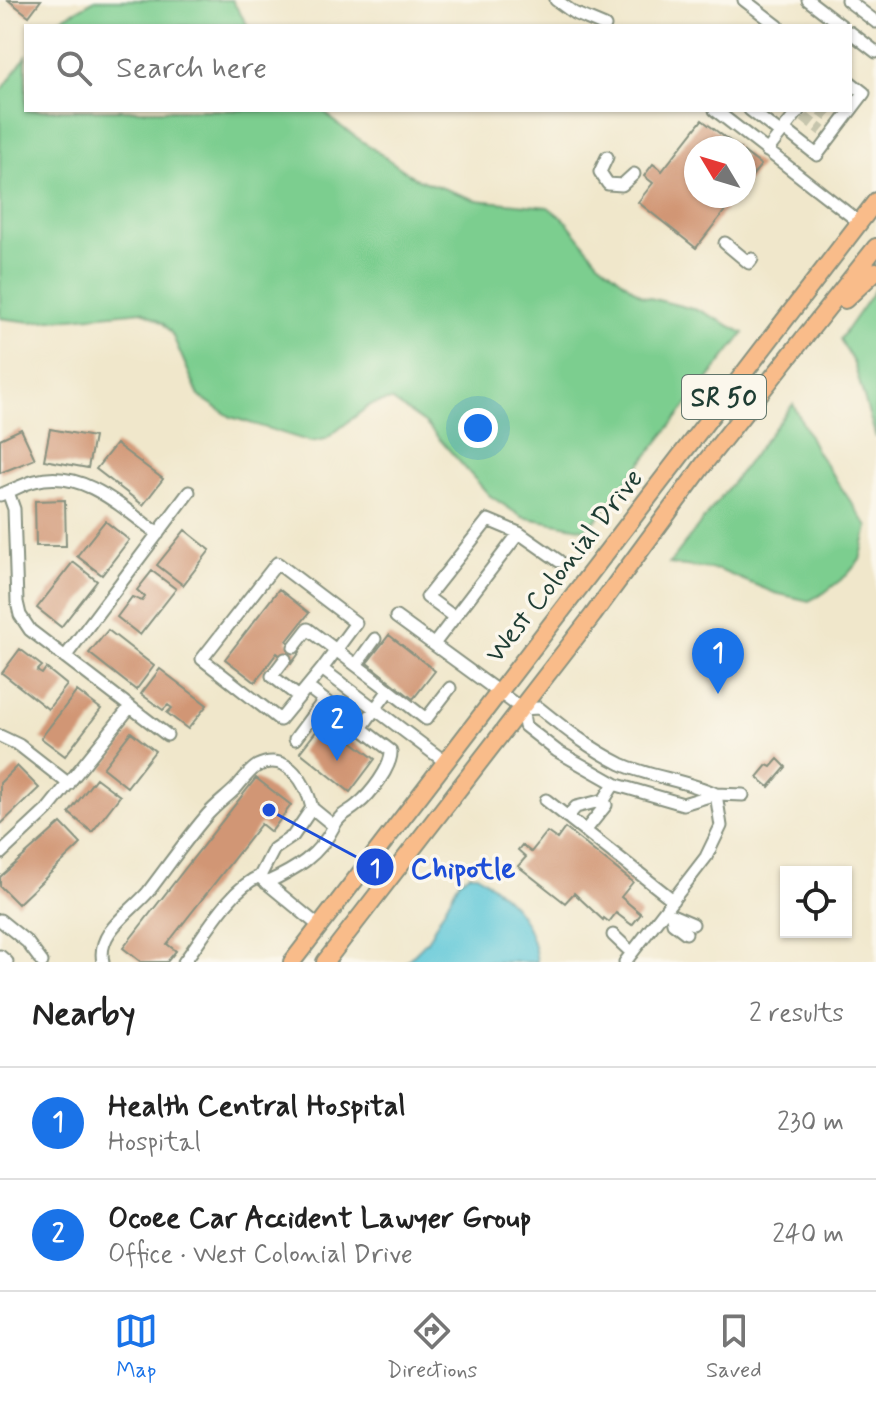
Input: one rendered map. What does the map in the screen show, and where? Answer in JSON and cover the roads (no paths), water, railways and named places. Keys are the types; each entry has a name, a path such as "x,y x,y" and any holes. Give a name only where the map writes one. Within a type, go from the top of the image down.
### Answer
{"highway":[{"name":"West Colonial Drive","path":"292,962 876,201"},
{"name":"West Colonial Drive","path":"325,962 522,709 707,460 876,247"},
{"path":"806,337 876,271"}],"street":[{"path":"556,0 574,13 600,24"},
{"path":"744,0 773,24"},
{"path":"808,0 839,24"},
{"path":"847,0 876,22"},
{"path":"852,34 876,52"},
{"path":"852,84 864,93 852,106"},
{"path":"718,112 767,151 783,171 859,222"},
{"path":"753,112 817,155 826,134 846,112"},
{"path":"767,151 800,113"},
{"path":"607,157 600,172 608,184 622,185 634,174"},
{"path":"725,243 749,263 752,259"},
{"path":"158,534 97,489 57,479 36,481 4,494 14,509 17,602 20,615 30,630 167,735"},
{"path":"65,657 189,492"},
{"path":"454,617 427,597 488,520 519,533 559,561"},
{"path":"434,644 519,533"},
{"path":"277,563 356,623 336,650 280,720 202,659 277,563"},
{"path":"396,617 522,709 539,708 576,737 623,765 693,784 716,794"},
{"path":"294,647 308,629 426,719 450,688"},
{"path":"356,665 375,639"},
{"path":"184,962 237,892 250,880 263,880 309,860 327,839 339,816 359,804 390,764 391,751 324,700 272,676 285,659"},
{"path":"322,669 444,761"},
{"path":"361,728 389,690"},
{"path":"295,739 324,700"},
{"path":"0,854 47,810 130,707"},
{"path":"522,709 525,726 557,751 614,784 683,804 716,794 743,795"},
{"path":"0,736 19,745 69,784"},
{"path":"100,959 106,939 114,927 141,900 206,816 256,767 281,765 295,771 305,785 312,808 334,826"},
{"path":"567,817 576,807 604,800 614,784"},
{"path":"613,935 629,958 670,908 706,857 721,826 716,794"},
{"path":"546,800 585,831 690,928"},
{"path":"585,831 606,805 604,800"},
{"path":"263,880 274,849 293,836 312,808"},
{"path":"263,880 319,926"},
{"path":"0,920 27,942 42,962"},
{"path":"0,956 7,962"}],"water":[{"path":"469,874 477,874 518,911 530,933 537,962 406,962 427,941 460,880"}],"tunnel":[{"path":"823,112 832,119"},
{"path":"804,117 822,131"}],"place":[{"name":"Health Central Hospital","path":"718,694"},
{"name":"Ocoee Car Accident Lawyer Group","path":"337,761"},
{"name":"Chipotle","path":"269,810"}]}
